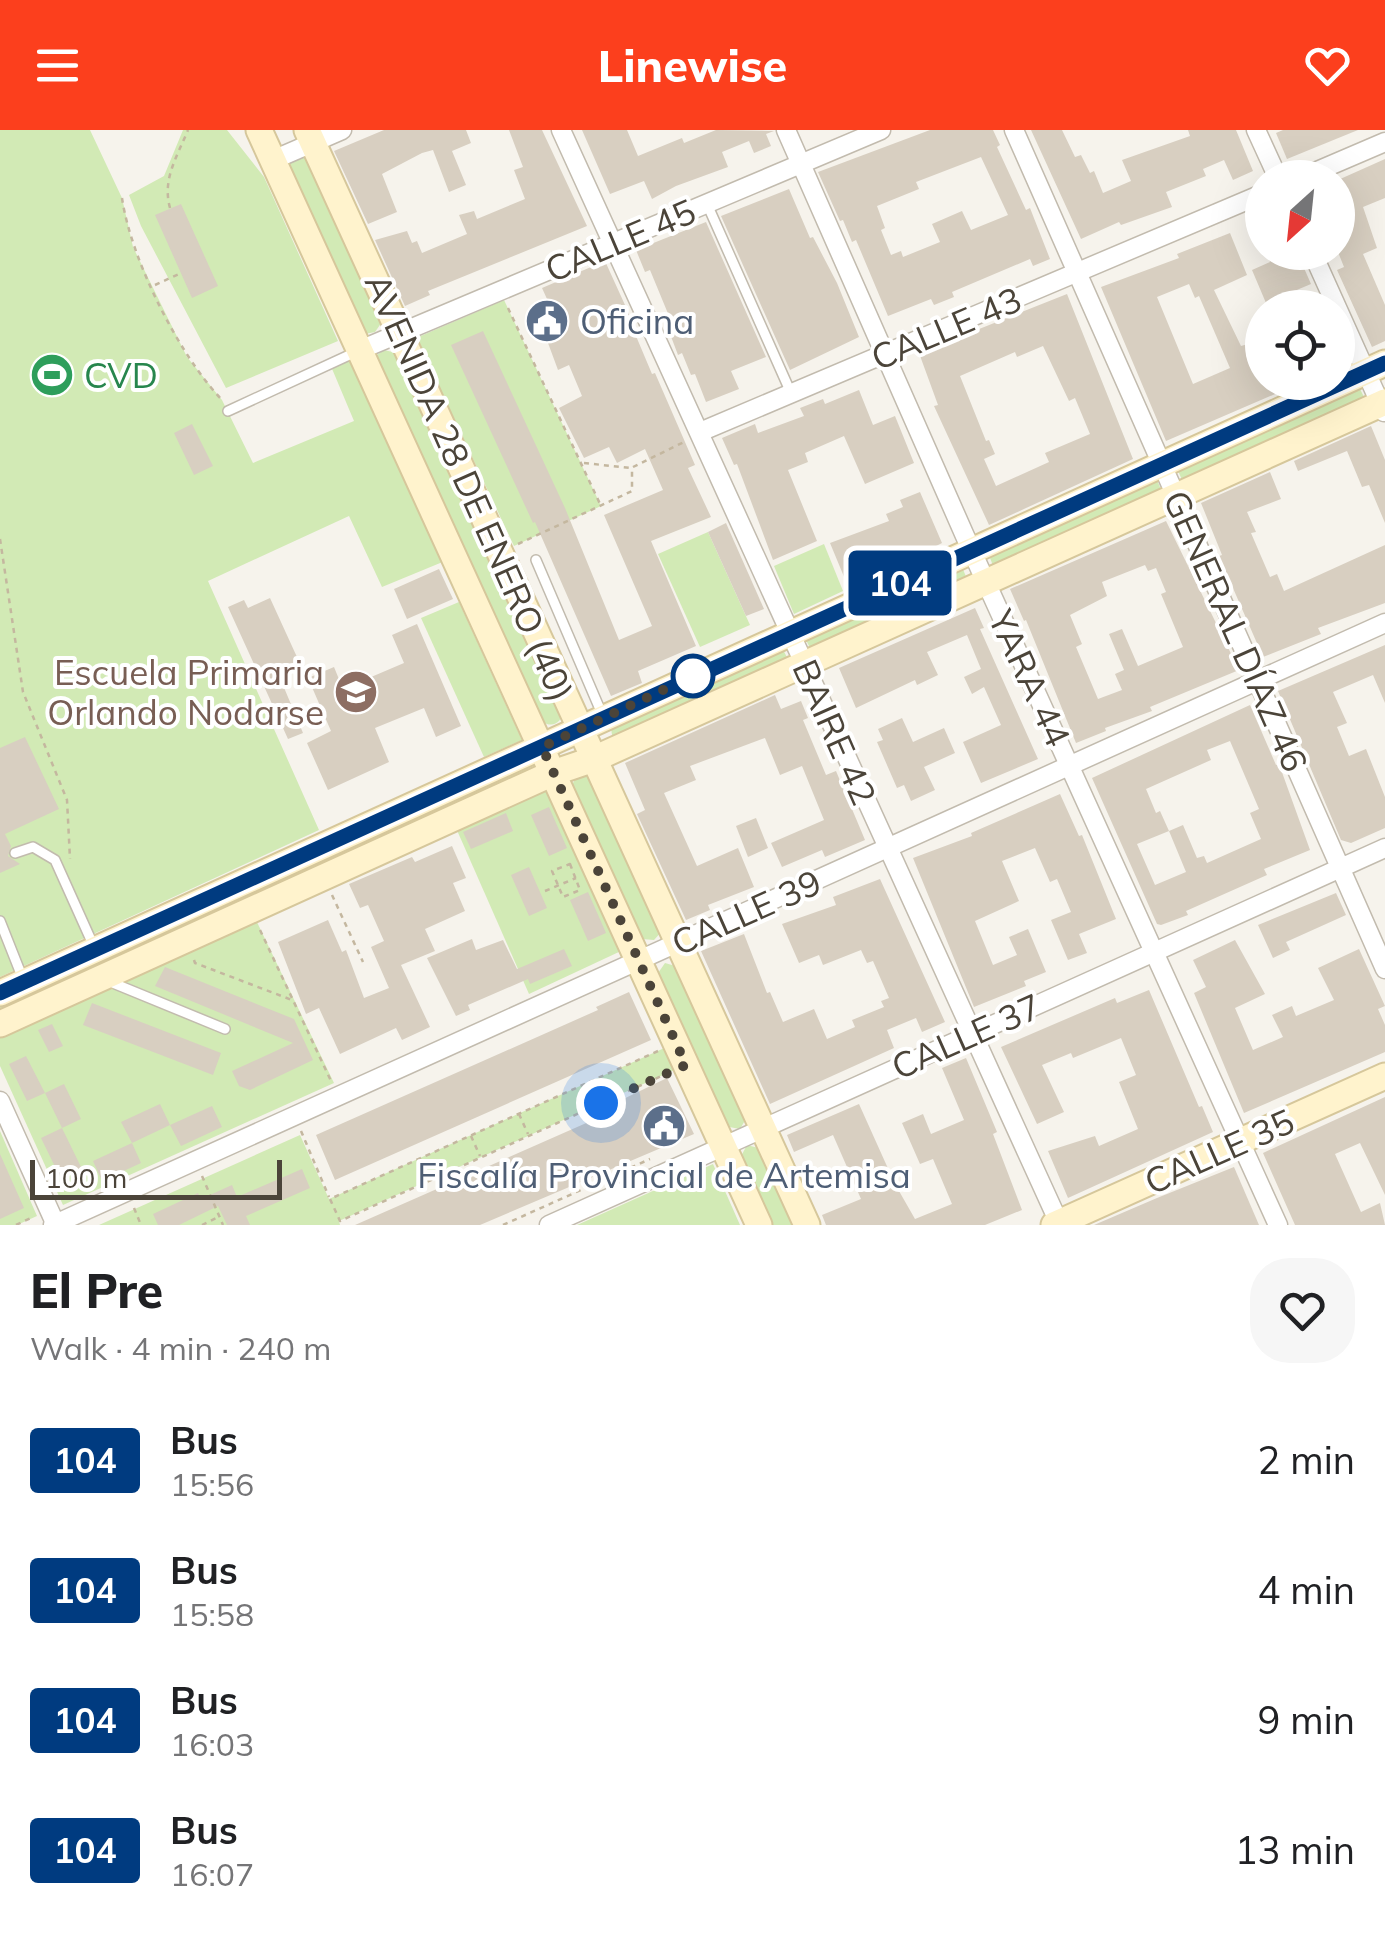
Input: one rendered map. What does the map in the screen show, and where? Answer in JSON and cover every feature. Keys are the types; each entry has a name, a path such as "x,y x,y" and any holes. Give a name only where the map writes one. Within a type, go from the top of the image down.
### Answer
{"main road":[{"name":"AVENIDA 28 DE ENERO (40)","path":"259,130 759,1225"},
{"name":"AVENIDA 28 DE ENERO (40)","path":"310,136 807,1225"},
{"path":"0,993 1376,367"},
{"path":"0,1024 553,773 1384,406"},
{"name":"CALLE 35","path":"1057,1224 1385,1076"}],"street":[{"path":"272,160 310,136 342,130"},
{"name":"BAIRE 42","path":"561,130 1057,1224"},
{"name":"YARA 44","path":"786,130 1278,1225"},
{"name":"CALLE 45","path":"360,350 880,130"},
{"name":"GENERAL DÍAZ 46","path":"1014,130 1385,968"},
{"path":"1256,130 1270,160"},
{"path":"1343,160 1385,142"},
{"name":"CALLE 43","path":"700,432 1245,201"},
{"path":"1322,270 1376,367 1384,406"},
{"name":"CALLE 39","path":"55,1225 1385,623"},
{"name":"CALLE 37","path":"549,1225 1385,848"},
{"path":"0,1101 55,1225"}],"lane":[{"path":"707,203 791,393"},
{"path":"228,411 360,350"},
{"path":"536,560 604,717"},
{"path":"15,853 32,847 55,860 95,950"},
{"path":"0,921 24,982"},
{"path":"101,978 225,1029"}],"path":[{"path":"170,208 167,180 188,130"},
{"path":"122,198 133,247 186,357 228,411"},
{"path":"152,286 182,273"},
{"path":"504,300 601,506"},
{"path":"580,462 632,468 700,432"},
{"path":"514,546 632,491 632,468"},
{"path":"0,538 23,692 67,800 72,835 65,880"},
{"path":"570,864 580,890 563,896 552,871 570,864"},
{"path":"324,877 363,962"},
{"path":"250,910 338,1096"},
{"path":"185,940 195,963 293,1001"},
{"path":"330,1199 519,1114 681,1054"},
{"path":"294,1116 341,1223 529,1136 681,1054"},
{"path":"519,1114 529,1136"},
{"path":"470,1136 481,1157"},
{"path":"195,1161 223,1225"},
{"path":"202,1225 220,1217"}],"green space":[{"name":"CVD","path":"0,130 90,130 122,198 133,247 187,357 222,400 253,463 354,421 330,364 349,355 445,561 382,587 349,516 208,581 319,830 0,977"},
{"path":"183,130 227,130 264,177 338,341 226,388 141,226 129,195 164,176"},
{"path":"302,156 310,160 382,322 375,332 365,334 287,170 289,162"},
{"path":"504,300 601,506 514,546 416,338"},
{"path":"384,350 397,353 564,710 556,723 541,721 377,364 377,355"},
{"path":"1359,387 1364,397 1183,482 1178,471 1331,400 1355,400 1355,389"},
{"path":"1157,480 1162,492 993,566 989,555"},
{"path":"708,532 750,625 700,647 658,554"},
{"path":"824,544 843,591 794,614 774,566"},
{"path":"962,567 967,579 811,650 805,638"},
{"path":"459,602 522,740 484,757 421,618"},
{"path":"782,648 788,659 616,738 612,735 611,728"},
{"path":"529,765 531,771 0,1012 0,1006"},
{"path":"578,775 594,778 663,930 654,940 642,939 571,786"},
{"path":"548,787 621,951 529,994 456,828"},
{"path":"255,918 334,1083 63,1205 0,1066 0,1036"},
{"path":"665,963 679,967 747,1117 740,1129 724,1126 656,976"},
{"path":"671,1045 681,1067 339,1221 340,1225 99,1225 300,1135 329,1199"},
{"path":"0,1131 37,1216 17,1225 0,1225"},
{"path":"747,1145 762,1149 797,1225 769,1225 739,1160"},
{"path":"713,1164 740,1225 577,1225"}],"building":[{"path":"384,130 466,130 471,143 452,151 466,185 449,192 433,150 422,153 382,174 397,212 368,224 334,151"},
{"path":"509,130 542,130 587,226 428,291 430,295 405,306 375,240 407,231 422,253 467,234 459,215 474,211 477,219 525,199 514,170 523,167"},
{"path":"582,130 627,130 638,156 682,138 684,143 716,130 774,131 766,134 771,146 754,153 749,141 722,152 728,167 652,199 644,181 610,194"},
{"path":"930,130 993,130 1000,145 997,147 1026,210 1030,208 1050,259 1033,266 1030,259 952,292 954,297 934,305 931,299 888,316 856,240 852,242 843,220 840,221 818,172","holes":["981,157 1008,215 971,230 962,211 932,224 940,242 903,257 901,251 891,255 877,206 919,189 916,182"]},
{"path":"1031,130 1062,130 1075,157 1081,155 1090,173 1094,171 1103,193 1131,181 1122,160 1190,136 1188,130 1236,130 1248,160 1245,160 1245,175 1233,180 1224,160 1203,169 1206,176 1166,192 1172,207 1121,225 1119,222 1081,239"},
{"path":"1358,130 1287,159 1276,133"},
{"path":"1385,159 1385,198 1363,207 1377,248 1363,254 1385,305 1385,341 1372,347 1355,310 1355,290 1346,290 1337,270 1355,270 1355,172"},
{"path":"789,189 810,238 813,237 837,283 859,337 790,370 721,216"},
{"path":"181,204 218,286 192,298 155,215"},
{"path":"706,222 766,357 731,371 739,389 706,402 695,374 691,375 682,353 678,355 664,318 669,316 650,270 645,272 636,250"},
{"path":"1230,233 1247,275 1214,290 1241,346 1245,345 1245,400 1261,400 1166,441 1101,287 1179,258 1177,254","holes":["1189,284 1195,298 1199,296 1230,368 1193,384 1157,297"]},
{"path":"605,261 695,465 688,468 711,517 651,541 696,646 638,671 642,683 611,696 535,522 451,345 483,331 565,508 619,640 652,626 604,515 663,490 645,449 617,463 609,447 584,458 559,408 582,396 569,365 558,370 538,316 552,310 542,288"},
{"path":"1252,270 1305,270 1311,284 1297,290 1260,290"},
{"path":"1067,294 1133,459 989,525 934,406 938,405 919,353","holes":["1043,346 1069,401 1075,398 1090,434 1045,453 1049,462 996,486 984,459 995,454 960,376 1015,352 1017,357"]},
{"path":"859,390 873,425 895,416 914,463 865,484 844,436 805,453 808,462 788,470 817,541 773,560 737,464 734,465 722,438 755,424 758,433 804,416 800,408 823,399 825,404"},
{"path":"192,424 213,466 194,475 174,433"},
{"path":"1371,426 1385,460 1385,523 1369,485 1362,487 1347,451 1298,471 1294,461"},
{"path":"1270,472 1281,499 1247,512 1256,532 1251,533 1270,577 1277,574 1284,591 1385,545 1385,603 1318,628 1321,634 1263,657 1219,556 1222,555 1201,503"},
{"path":"920,492 942,543 895,567 847,584 830,543 889,521 886,514 903,507 900,500"},
{"path":"1166,521 1239,670 1076,743 1010,589","holes":["1145,565 1148,571 1156,568 1166,592 1161,594 1183,647 1138,666 1122,629 1109,634 1124,670 1115,674 1122,690 1098,699 1076,647 1082,644 1070,615 1107,596 1102,582"]},
{"path":"726,523 764,609 746,616 708,532"},
{"path":"439,569 453,599 407,619 394,589"},
{"path":"270,598 302,668 280,678 303,733 288,739 228,607 244,600 248,608"},
{"path":"975,608 984,628 980,629 1038,759 981,783 963,742 1001,725 984,687 972,694 964,677 981,669 967,635 927,652 938,675 917,685 915,680 856,708 839,668"},
{"path":"417,624 461,726 436,737 424,708 375,728 389,762 328,790 307,743 331,731 308,678 334,667 343,689 404,663 392,635"},
{"path":"1385,645 1385,703 1373,675 1333,692 1347,723 1337,727 1349,756 1366,749 1385,797 1385,828 1351,843 1341,840 1278,691"},
{"path":"775,695 781,709 801,701 808,718 803,720 826,775 836,771 865,840 825,857 822,850 782,867 771,843 824,820 802,766 780,775 765,738 690,766 696,780 664,793 697,866 738,848 754,887 708,905 710,910 686,920 637,814 645,810 625,763"},
{"path":"1250,705 1276,765 1279,764 1310,850 1264,869 1267,875 1186,911 1188,915 1157,924 1092,778","holes":["1230,741 1259,809 1250,813 1261,839 1207,863 1204,856 1197,858 1183,825 1169,831 1160,811 1156,813 1146,789 1211,760 1207,750","1169,831 1186,872 1155,885 1137,844"]},
{"path":"902,718 913,742 944,728 955,753 924,767 935,790 911,801 904,785 897,788 877,742 883,740 878,729"},
{"path":"25,737 59,809 5,834 11,846 8,856 20,864 0,873 0,748"},
{"path":"1060,794 1079,836 1082,835 1116,919 1079,934 1087,953 1068,960 1051,920 1071,912 1057,879 1050,882 1035,848 1002,861 1019,901 975,921 993,965 1017,955 1009,937 1028,929 1046,972 1024,981 1026,986 974,1007 913,858 972,836 971,833"},
{"path":"549,807 567,848 549,856 531,815"},
{"path":"506,813 513,831 471,849 463,832"},
{"path":"756,818 768,848 748,857 736,826"},
{"path":"452,846 466,878 453,883 465,911 425,929 435,951 401,965 430,1027 402,1040 396,1028 340,1054 319,1008 306,1014 278,942 328,920 342,952 346,950 364,998 389,988 371,947 384,941 368,905 360,908 349,884 412,857 415,862"},
{"path":"529,867 547,908 529,916 511,875"},
{"path":"880,879 945,1022 922,1032 916,1018 887,1030 894,1048 770,1104 701,951 744,934 783,1022 814,1009 827,1039 855,1027 852,1020 884,1007 881,1001 889,998 873,961 867,963 861,950 823,965 819,955 799,963 782,924 836,905 833,897"},
{"path":"588,892 606,933 588,941 570,900"},
{"path":"1336,893 1346,915 1286,942 1290,950 1273,958 1258,925"},
{"path":"472,939 476,950 503,940 517,969 564,949 572,966 530,984 528,979 468,1005 470,1010 456,1016 427,958"},
{"path":"1235,940 1265,994 1235,1008 1253,1050 1283,1037 1272,1015 1292,1006 1296,1016 1334,1000 1318,968 1359,949 1385,1006 1378,1009 1385,1025 1385,1052 1244,1113 1194,993 1206,987 1193,960"},
{"path":"165,967 294,1019 313,1060 250,1090 239,1086 232,1071 293,1043 155,986"},
{"path":"1149,990 1213,1132 1068,1198 1048,1151 1095,1136 1099,1146 1138,1129 1119,1082 1136,1075 1121,1038 1073,1058 1071,1053 1042,1065 1064,1112 1037,1124 1001,1047 1115,998 1117,1003"},
{"path":"629,992 651,1040 335,1180 316,1135 598,1010 596,1007"},
{"path":"92,1003 221,1053 213,1075 83,1025"},
{"path":"52,1024 63,1046 49,1052 38,1030"},
{"path":"26,1056 45,1093 27,1101 9,1064"},
{"path":"966,1058 997,1132 993,1134 1022,1210 985,1225 826,1225 822,1215 861,1199 833,1135 794,1152 787,1135 859,1104 915,1219 952,1204 933,1159 920,1164 902,1123 923,1114 931,1134 964,1120 942,1068"},
{"path":"667,1078 694,1134 480,1225 355,1225 618,1109 615,1103"},
{"path":"64,1084 81,1119 62,1128 45,1093"},
{"path":"1385,1097 1385,1195 1360,1143 1335,1154 1361,1212 1380,1203 1385,1225 1295,1225 1263,1153"},
{"path":"160,1104 170,1125 132,1143 121,1122"},
{"path":"212,1106 222,1127 181,1146 170,1125"},
{"path":"62,1128 82,1169 61,1179 41,1138"},
{"path":"132,1143 141,1163 102,1181 93,1161"},
{"path":"0,1154 24,1208 0,1219"},
{"path":"1234,1167 1259,1225 1094,1225 1157,1198"},
{"path":"302,1169 310,1188 246,1216 250,1225 227,1225 218,1206 179,1225 158,1225 153,1214 198,1193 201,1199 232,1185 237,1197"}],"bus line":[{"name":"104","path":"0,993 1385,363"}],"place":[{"name":"Oficina","path":"547,321"},
{"name":"CVD","path":"52,375"},
{"name":"Escuela Primaria Orlando Nodarse","path":"356,692"},
{"name":"Fiscalía Provincial de Artemisa","path":"664,1126"}],"route":[{"path":"601,1103 686,1065 542,747 693,676"}]}
